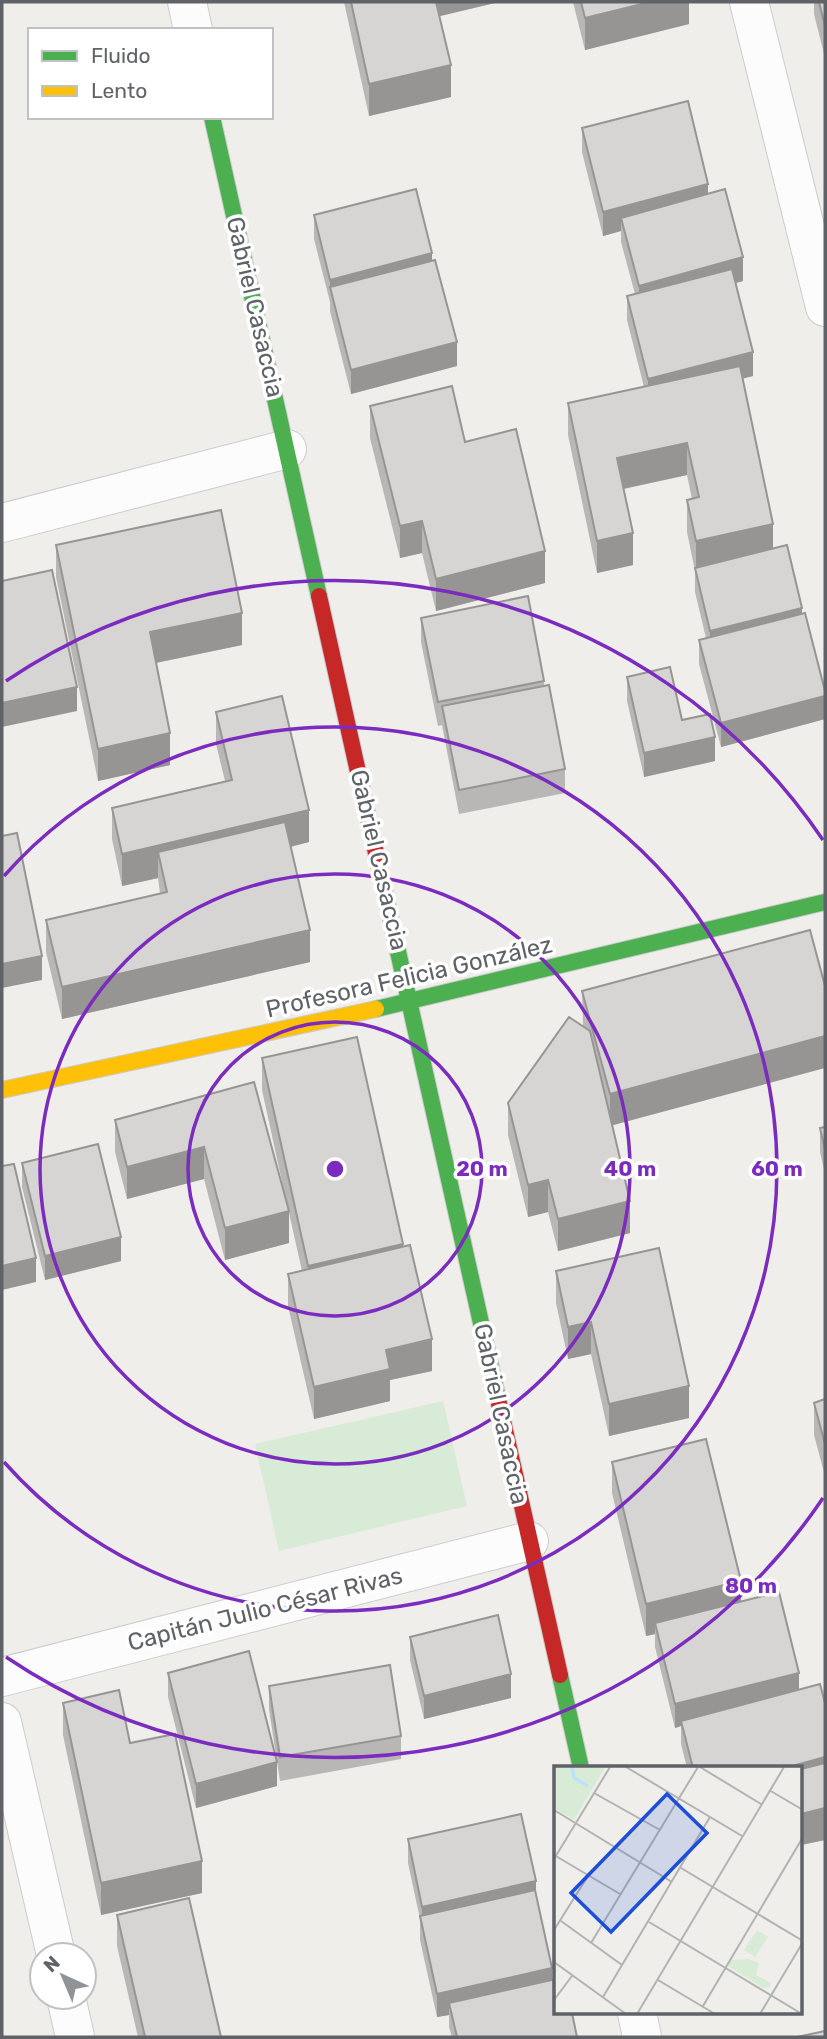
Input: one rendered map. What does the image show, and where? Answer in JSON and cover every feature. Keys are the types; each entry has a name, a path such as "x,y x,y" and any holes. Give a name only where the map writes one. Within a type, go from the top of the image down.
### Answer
{"street":[{"path":"187,2 193,28"},
{"path":"749,2 825,307"},
{"name":"Gabriel Casaccia","path":"212,119 581,1766"},
{"path":"2,523 287,449"},
{"name":"Profesora Felicia González","path":"2,1090 411,1002 825,902"},
{"name":"Capitán Julio César Rivas","path":"2,1677 529,1542"},
{"path":"2,1722 53,1941"},
{"path":"69,2011 75,2037"},
{"path":"636,2014 642,2037"}],"green space":[{"path":"443,1401 467,1506 279,1551 255,1444"}],"building":[{"path":"351,2 436,2 451,65 369,84"},
{"path":"581,2 650,2 585,18"},
{"path":"819,2 825,2 825,26"},
{"path":"688,101 708,184 603,212 582,128"},
{"path":"416,189 432,253 330,280 314,215"},
{"path":"725,189 743,257 639,286 621,218"},
{"path":"435,260 457,342 351,370 330,287"},
{"path":"732,269 753,352 648,379 627,296"},
{"path":"740,366 773,524 696,541 687,500 699,497 687,443 617,458 633,533 597,541 568,403"},
{"path":"452,386 465,442 516,429 545,551 436,579 422,521 400,526 370,406"},
{"path":"221,510 242,613 150,632 170,733 98,749 56,545"},
{"path":"787,545 802,608 710,631 695,568"},
{"path":"52,570 77,687 2,703 2,581"},
{"path":"528,596 544,681 438,702 421,618"},
{"path":"805,613 825,696 721,723 699,640"},
{"path":"670,667 682,720 710,714 715,737 644,753 627,677"},
{"path":"549,685 565,769 459,790 442,706"},
{"path":"282,696 309,810 122,854 112,808 232,780 216,712"},
{"path":"285,822 310,930 62,987 46,920 167,892 158,852"},
{"path":"17,833 42,956 2,964 2,836"},
{"path":"810,930 825,986 825,1036 610,1094 582,991"},
{"path":"569,1017 590,1031 630,1201 558,1219 548,1180 528,1185 508,1103"},
{"path":"357,1037 403,1244 308,1266 262,1058"},
{"path":"254,1082 289,1211 225,1228 204,1147 127,1167 115,1120"},
{"path":"825,1127 825,1150 820,1128"},
{"path":"98,1144 121,1237 45,1256 22,1163"},
{"path":"14,1164 36,1258 2,1266 2,1166"},
{"path":"410,1245 432,1339 386,1350 390,1369 314,1387 288,1274"},
{"path":"659,1248 689,1386 609,1404 591,1322 568,1327 556,1271"},
{"path":"825,1399 825,1444 814,1403"},
{"path":"706,1439 741,1581 646,1604 612,1462"},
{"path":"779,1592 799,1673 675,1704 655,1623"},
{"path":"498,1615 511,1674 424,1696 410,1637"},
{"path":"249,1651 277,1762 196,1784 168,1673"},
{"path":"390,1665 401,1736 280,1757 269,1686"},
{"path":"820,1684 825,1703 825,1757 792,1766 692,1766 681,1721"},
{"path":"119,1690 130,1743 175,1734 202,1861 101,1883 63,1703"},
{"path":"825,1763 825,1808 802,1814 802,1769"},
{"path":"521,1814 536,1881 422,1907 408,1839"},
{"path":"535,1890 552,1968 437,1994 420,1916"},
{"path":"189,1898 221,2037 145,2037 117,1915"},
{"path":"554,1979 554,2014 572,2014 577,2037 457,2037 449,2003"},
{"path":"825,2031 825,2037 797,2037"}],"traffic: fast":[{"path":"212,119 319,596"},
{"path":"380,871 496,1390"},
{"path":"376,1009 825,902"},
{"path":"560,1675 581,1766"}],"traffic: slow":[{"path":"2,1090 376,1009"}],"traffic: jam":[{"path":"319,596 380,871"},
{"path":"496,1390 560,1675"}]}
